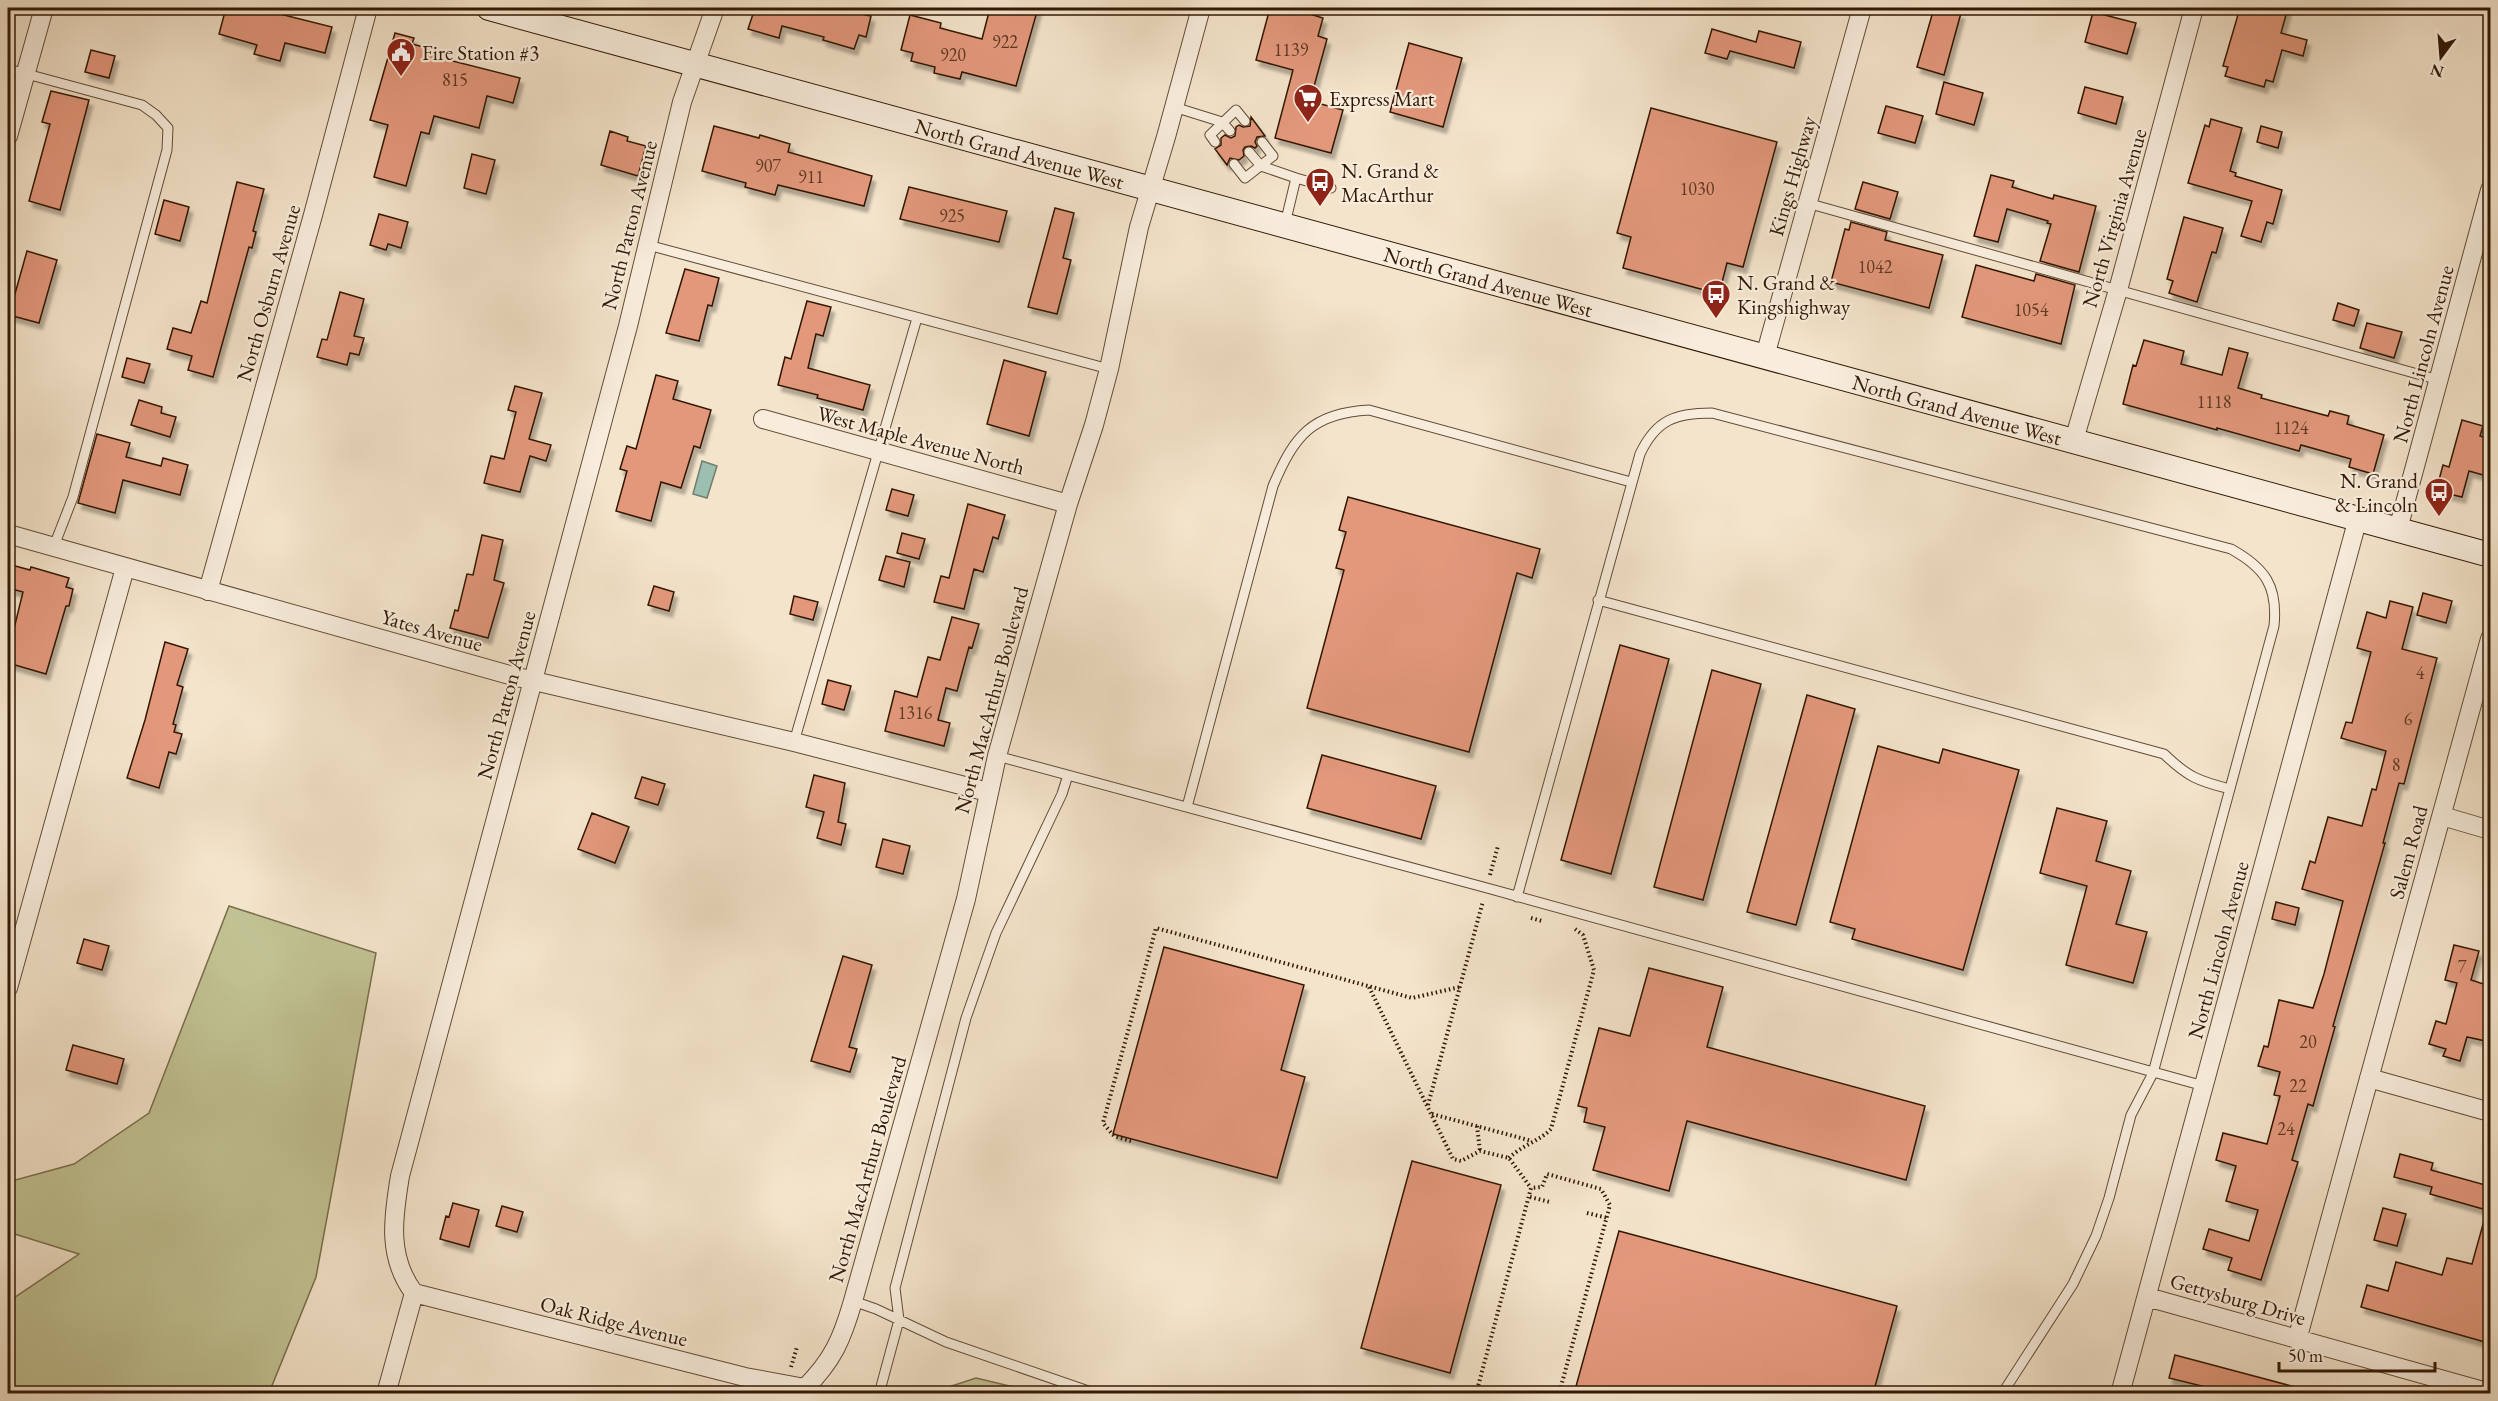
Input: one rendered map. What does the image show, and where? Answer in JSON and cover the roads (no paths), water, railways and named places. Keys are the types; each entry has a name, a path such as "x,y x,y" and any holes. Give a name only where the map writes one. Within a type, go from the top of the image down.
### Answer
{"main road":[{"name":"North Grand Avenue West","path":"489,8 1151,187 2490,555"}],"street":[{"path":"8,136 44,8"},
{"name":"North Osburn Avenue","path":"208,591 368,8"},
{"name":"North Patton Avenue","path":"414,1293 402,1277 395,1245 393,1217 400,1176 534,681 648,245 682,102 715,8"},
{"name":"North MacArthur Boulevard","path":"804,1391 828,1364 853,1302 966,899 997,756 1068,504 1094,425 1109,369 1127,274 1201,8"},
{"name":"Kings Highway","path":"1765,356 1862,8"},
{"name":"North Virginia Avenue","path":"2074,440 2118,290 2194,8"},
{"name":"North Lincoln Avenue","path":"2398,529 2490,190"},
{"name":"West Maple Avenue North","path":"763,419 1068,504"},
{"name":"North Lincoln Avenue","path":"2120,1394 2358,518"},
{"name":"Yates Avenue","path":"8,534 534,681 794,742 988,792"},
{"path":"8,988 125,568"},
{"name":"Salem Road","path":"2297,1340 2490,639"},
{"path":"2442,816 2490,830"},
{"path":"2369,1078 2490,1112"},
{"path":"386,1394 414,1293"},
{"name":"Oak Ridge Avenue","path":"414,1293 804,1391"},
{"name":"Gettysburg Drive","path":"2147,1297 2490,1393"}],"lane":[{"path":"8,69 142,105 168,128 164,162 73,497 54,546"},
{"path":"1174,107 1222,123 1230,131"},
{"path":"1215,142 1210,135 1236,110 1245,121"},
{"path":"1233,164 1245,178 1261,166 1274,156 1262,142"},
{"path":"1249,152 1261,166 1331,188"},
{"path":"1285,224 1296,178"},
{"path":"1807,203 2439,380"},
{"path":"648,245 1109,369"},
{"path":"794,742 917,318"},
{"path":"1186,807 1273,486 1284,459 1299,438 1313,425 1328,416 1350,411 1370,410 1631,482"},
{"path":"1517,897 1631,482 1649,436 1663,423 1689,413 1712,413 2231,549 2259,568 2274,596 2274,626 2153,1072 2131,1115 2109,1198 2096,1236 2073,1284 2002,1394"},
{"path":"1598,600 2164,754 2184,773 2204,783 2230,789"},
{"path":"997,756 2204,1086"},
{"path":"879,1394 899,1320 895,1288 958,1040 996,933 1062,794 1068,775"},
{"path":"853,1302 946,1342 1097,1394"}],"place":[{"name":"Fire Station #3","path":"401,78"},
{"name":"Express Mart","path":"1308,124"},
{"name":"N. Grand & MacArthur","path":"1320,208"},
{"name":"N. Grand & Kingshighway","path":"1716,320"},
{"name":"N. Grand & Lincoln","path":"2439,518"}]}
